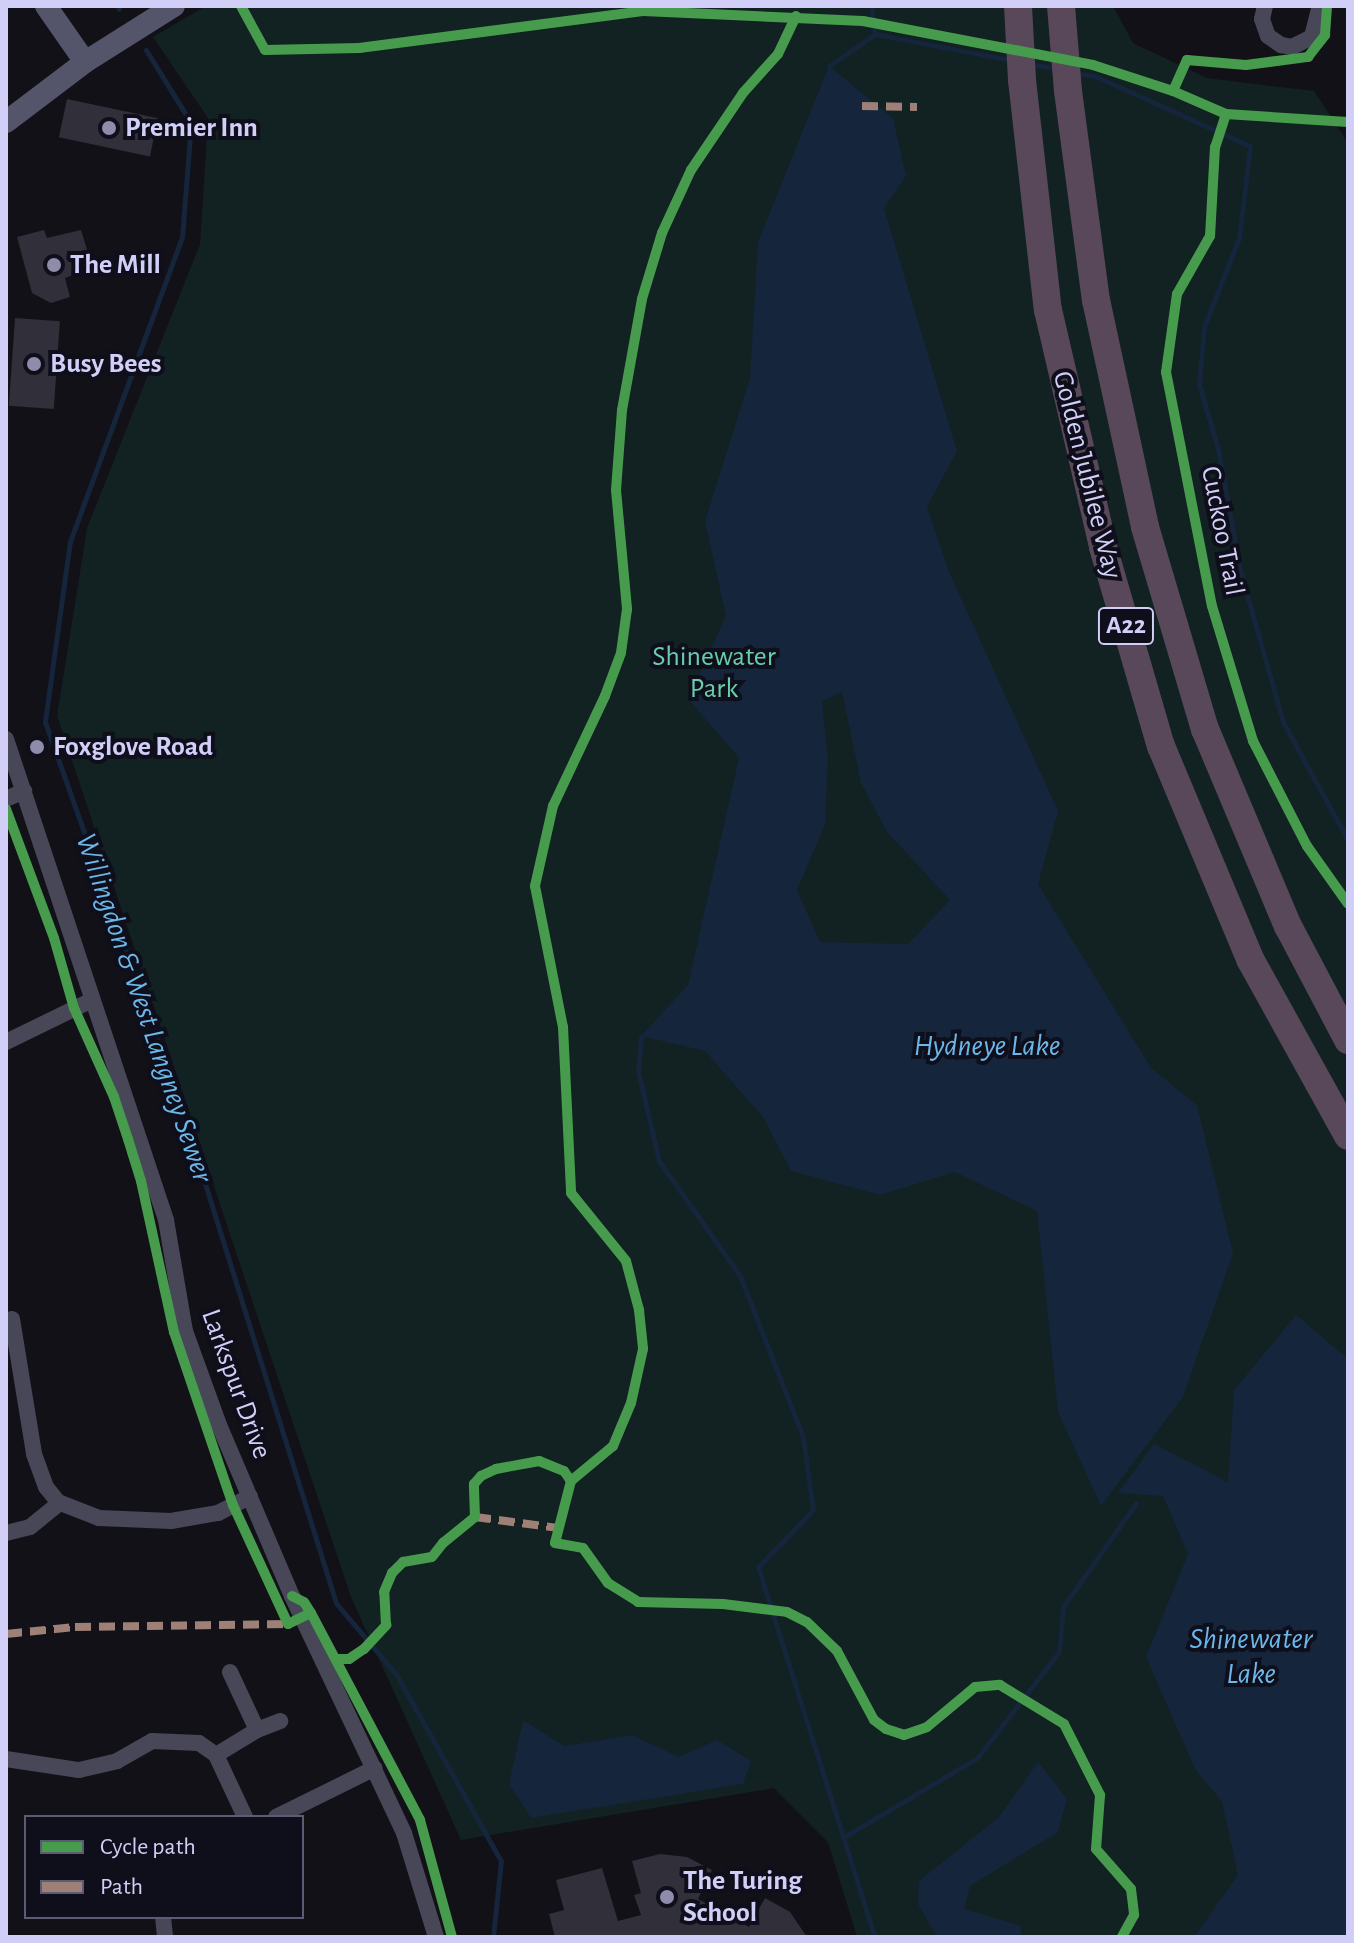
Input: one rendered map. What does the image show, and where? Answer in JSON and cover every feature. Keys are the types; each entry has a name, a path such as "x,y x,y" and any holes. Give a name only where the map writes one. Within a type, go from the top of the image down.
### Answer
{"highway":[{"name":"Golden Jubilee Way","path":"1018,6 1022,80 1048,310 1103,547 1161,746 1250,959 1348,1136"},
{"name":"Golden Jubilee Way","path":"1061,6 1068,91 1096,300 1149,541 1205,729 1288,926 1348,1040"}],"main road":[{"path":"46,6 85,62"},
{"path":"6,122 85,62 174,6"}],"street":[{"path":"1265,6 1262,19 1268,36 1281,45 1292,47 1306,42 1314,33 1320,6"},
{"name":"Larkspur Drive","path":"6,739 166,1220 185,1331 250,1497 297,1606 404,1833 436,1937"},
{"path":"6,799 24,791"},
{"path":"6,1042 92,1000"},
{"path":"12,1319 12,1370 34,1454 46,1487 60,1503 99,1518 171,1521 218,1513 250,1497"},
{"path":"6,1533 30,1527 60,1503"},
{"path":"230,1672 257,1730"},
{"path":"216,1755 257,1730 280,1721"},
{"path":"6,1759 79,1770 117,1761 152,1741 199,1743 216,1755 244,1815"},
{"path":"280,1815 375,1768"}],"green space":[{"name":"Shinewater Park","path":"206,6 1113,6 1133,43 1207,78 1314,91 1348,143 1348,1937 857,1937 828,1842 774,1788 461,1840 351,1597 57,716 87,528 200,244 208,118 153,37"}],"water":[{"name":"Hydneye Lake","path":"829,66 893,118 906,176 884,208 957,451 927,507 949,572 1058,811 1038,884 1151,1068 1197,1105 1233,1253 1183,1397 1101,1506 1058,1412 1037,1211 955,1172 880,1195 791,1171 763,1117 705,1051 641,1036 688,985 739,758 688,699 726,616 705,521 750,378 758,242","holes":["842,692 861,783 887,832 950,900 908,944 820,942 797,890 825,825 828,759 822,701"]},
{"name":"Shinewater Lake","path":"1296,1315 1348,1359 1348,1937 1194,1937 1238,1875 1222,1802 1195,1769 1146,1657 1188,1554 1163,1496 1118,1493 1154,1444 1228,1482 1234,1390"},
{"path":"523,1720 564,1746 632,1735 679,1757 717,1740 751,1761 743,1784 531,1818 509,1784"},
{"path":"1038,1762 1067,1799 1058,1832 970,1886 964,1909 1021,1926 1021,1937 937,1937 918,1904 919,1881 999,1817"}],"building":[{"name":"Premier Inn","path":"67,99 158,118 150,156 59,137"},
{"name":"The Mill","path":"44,230 47,238 81,230 89,256 81,259 85,271 65,278 70,297 51,303 32,293 17,237"},
{"name":"Busy Bees","path":"15,318 60,321 54,409 9,406"},
{"name":"The Turing School","path":"660,1854 687,1857 712,1870 698,1899 749,1927 765,1898 790,1912 807,1937 555,1937 549,1914 564,1910 556,1880 602,1868 618,1921 641,1915 634,1895 641,1893 632,1861"}],"waterway":[{"path":"871,6 875,34"},
{"path":"875,34 1010,60"},
{"path":"829,66 875,34"},
{"name":"Willingdon & West Langney Sewer","path":"146,50 191,123 182,237 70,541 45,722 177,1094 336,1603 396,1674 501,1861 493,1937"},
{"path":"1032,64 1058,69"},
{"path":"1075,73 1095,76 1250,146 1239,238 1204,327 1199,384 1218,449 1240,570 1283,722 1348,840"},
{"path":"641,1036 638,1071 659,1161 740,1276 803,1437 813,1510 758,1567 875,1937"},
{"path":"844,1837 977,1758 1059,1652 1063,1607 1136,1503"}],"marked path":[{"path":"862,106 917,107"},
{"path":"475,1517 559,1528"},
{"path":"6,1634 75,1627 288,1624"}],"cycle path":[{"path":"241,6 265,50 359,48 643,11 863,21 1093,65 1173,91 1226,114 1348,122"},
{"path":"1173,91 1187,60 1246,65 1308,57 1325,35 1327,6"},
{"path":"796,16 778,54 743,93 691,170 662,233 642,299 622,410 616,490 627,609 621,653 605,696 553,806 535,886 563,1027 571,1193 626,1261 639,1310 643,1349 631,1403 613,1446 571,1481 555,1543 583,1548 608,1583 638,1602 723,1604 787,1612 807,1622 837,1651 874,1720 886,1729 904,1735 927,1727 975,1687 1000,1685 1064,1724 1100,1795 1096,1849 1131,1889 1134,1915 1122,1937"},
{"name":"Cuckoo Trail","path":"1226,114 1215,147 1210,236 1177,294 1166,372 1212,606 1253,741 1307,846 1348,904"},
{"path":"6,809 54,938 74,1008 114,1097 128,1139 141,1181 174,1332 233,1505 288,1624 311,1613"},
{"path":"336,1659 349,1659 364,1649 386,1625 384,1592 392,1573 403,1562 432,1557 443,1543 475,1517 474,1484 481,1476 496,1469 539,1461 564,1471 571,1481"},
{"path":"292,1596 304,1602 311,1613 420,1820 452,1937"}],"place":[{"name":"Premier Inn","path":"109,128"},
{"name":"The Mill","path":"54,265"},
{"name":"Busy Bees","path":"34,364"},
{"name":"Foxglove Road","path":"37,747"},
{"name":"The Turing School","path":"667,1897"}]}
